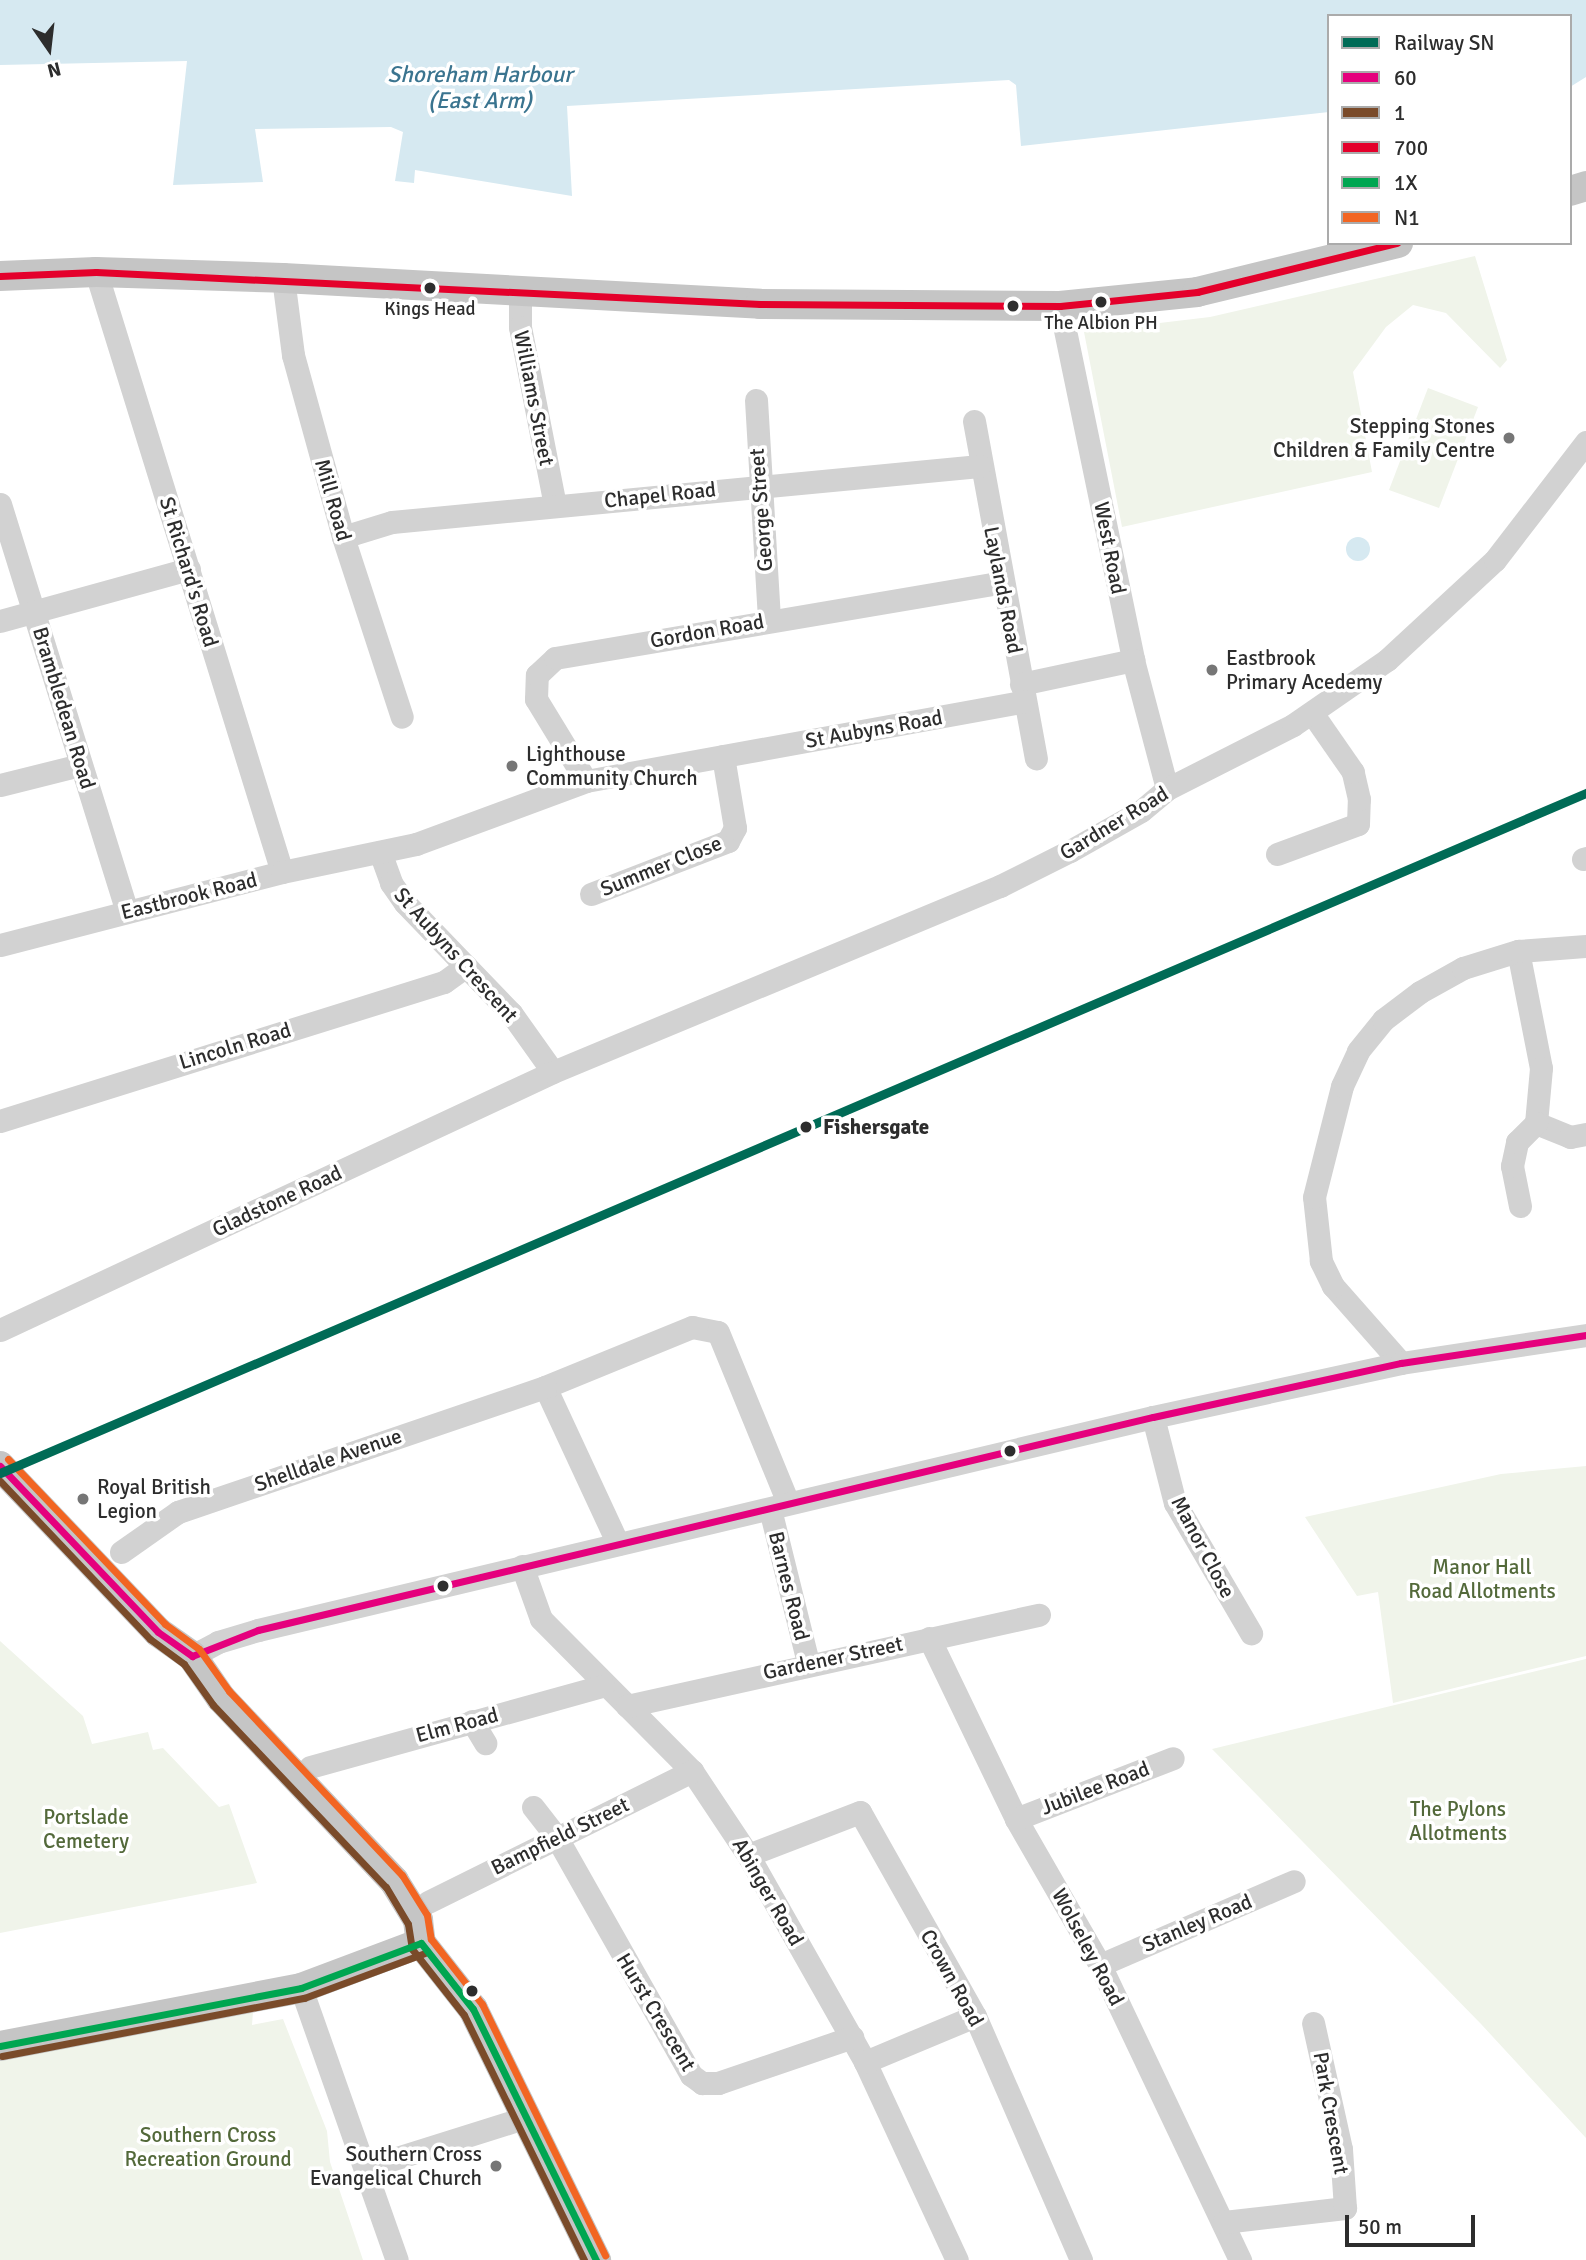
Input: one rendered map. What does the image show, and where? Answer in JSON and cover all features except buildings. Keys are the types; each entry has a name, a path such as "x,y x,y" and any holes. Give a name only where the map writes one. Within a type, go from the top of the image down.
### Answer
{"main road":[{"path":"0,275 96,272 283,278 760,304 1060,306 1130,302 1197,292 1390,245"},
{"path":"0,1466 159,1632 192,1656 221,1698 394,1881 418,1920 421,1943 473,2009 596,2260"},
{"path":"0,2046 301,1988 421,1943"}],"street":[{"name":"St Richard's Road","path":"96,272 282,872"},
{"name":"Mill Road","path":"283,278 286,328 343,537 402,717"},
{"name":"Williams Street","path":"520,290 520,327 555,505"},
{"name":"West Road","path":"1060,306 1133,660 1167,789"},
{"name":"George Street","path":"756,400 758,484 769,620"},
{"name":"Laylands Road","path":"974,421 979,466 1036,758"},
{"name":"Gardner Road","path":"553,1072 1000,886 1141,811 1167,789 1182,785 1312,713 1387,660 1468,589 1540,506 1586,442"},
{"name":"Chapel Road","path":"343,537 393,522 758,484 979,466"},
{"name":"Brambledean Road","path":"0,504 127,911"},
{"path":"0,621 189,569"},
{"name":"Gordon Road","path":"586,781 536,699 537,675 548,662 769,620 1002,582"},
{"name":"St Aubyns Road","path":"723,756 1023,693 1133,660"},
{"path":"1277,854 1358,824 1359,799 1353,772 1312,713"},
{"path":"380,852 451,833 586,781 723,756"},
{"name":"Summer Close","path":"591,894 728,841 735,828 723,756"},
{"path":"0,785 80,765"},
{"name":"Eastbrook Road","path":"0,945 282,872 380,852"},
{"name":"St Aubyns Crescent","path":"380,852 391,883 405,903 511,1013 553,1072"},
{"path":"1401,1363 1333,1286 1321,1261 1314,1197 1325,1139 1357,1051 1383,1020 1463,968 1518,951 1586,946"},
{"path":"1518,951 1541,1068 1536,1122 1517,1142 1512,1166 1520,1206"},
{"name":"Lincoln Road","path":"0,1121 444,982 466,966"},
{"name":"Gladstone Road","path":"0,1330 553,1072"},
{"path":"1536,1122 1570,1137 1586,1134"},
{"name":"Shelldale Avenue","path":"121,1552 178,1512 545,1387 692,1327 718,1332 779,1506"},
{"path":"192,1656 218,1642 258,1630 935,1467 1401,1363 1586,1335"},
{"path":"545,1387 618,1544"},
{"name":"Manor Close","path":"1153,1417 1175,1503 1251,1633"},
{"name":"Barnes Road","path":"779,1506 808,1663"},
{"name":"Abinger Road","path":"522,1566 541,1619 603,1685 692,1771 748,1855 852,2036 957,2260"},
{"name":"Gardener Street","path":"627,1706 808,1663 1039,1615"},
{"name":"Wolseley Road","path":"929,1639 1016,1819 1100,1965 1240,2260"},
{"name":"Elm Road","path":"310,1767 603,1685"},
{"path":"472,1721 485,1743"},
{"name":"Jubilee Road","path":"1016,1819 1173,1758"},
{"name":"Bampfield Street","path":"428,1902 692,1771"},
{"path":"533,1807 557,1838"},
{"name":"Crown Road","path":"748,1855 860,1812 975,2016 1080,2260"},
{"name":"Hurst Crescent","path":"557,1838 691,2075 702,2083 718,2083 852,2036"},
{"name":"Stanley Road","path":"1100,1965 1294,1881"},
{"path":"301,1988 397,2260"},
{"path":"865,2062 975,2016"},
{"name":"Park Crescent","path":"1224,2222 1345,2208 1341,2149 1313,2023"},
{"path":"365,2168 527,2117"}],"green space":[{"path":"1475,256 1507,360 1500,368 1446,313 1413,305 1386,327 1353,372 1372,472 1122,527 1084,332 1210,317"},
{"path":"1428,388 1478,407 1439,508 1389,490"},
{"name":"Manor Hall Road Allotments","path":"1586,1466 1586,1656 1393,1703 1378,1592 1357,1596 1305,1517 1501,1474"},
{"name":"Portslade Cemetery","path":"0,1641 83,1716 92,1744 148,1732 153,1750 163,1748 219,1807 229,1804 257,1883 0,1933"},
{"name":"The Pylons Allotments","path":"1586,1659 1586,2138 1481,2024 1212,1749"},
{"name":"Southern Cross Recreation Ground","path":"253,2012 252,2025 283,2019 327,2131 330,2162 363,2260 0,2260 0,2059"}],"water":[{"name":"Shoreham Harbour (East Arm)","path":"0,0 1586,0 1586,77 1572,86 1572,14 1327,14 1327,112 1021,146 1016,85 1009,80 567,106 572,196 415,170 414,183 395,181 403,132 391,127 255,129 263,182 173,185 187,61 0,65"},
{"path":"1358,537 1367,540 1370,549 1367,558 1358,561 1349,558 1346,549 1349,540"}],"rail line":[{"name":"SN","path":"0,1473 1586,793"}],"transit line":[{"name":"700","path":"0,276 96,272 760,304 1060,306 1197,292 1389,245"},
{"name":"60","path":"192,1656 258,1630 1153,1417 1401,1363 1586,1335"},
{"name":"N1","path":"8,1459 165,1624 199,1649 229,1691 402,1875 427,1915 431,1939 482,2004 605,2255"},
{"name":"60","path":"0,1466 158,1632 192,1656"},
{"name":"1","path":"0,1481 150,1639 184,1664 213,1705 386,1887 408,1924 412,1949 464,2015 584,2260"},
{"name":"1X","path":"421,1943 473,2009 596,2260"},
{"name":"1X","path":"0,2046 301,1988 421,1943"},
{"name":"1","path":"2,2056 304,1998 425,1953"}],"place":[{"name":"Kings Head","path":"430,288"},
{"name":"The Albion PH","path":"1101,302"},
{"name":"Stepping Stones Children & Family Centre","path":"1509,438"},
{"name":"Eastbrook Primary Acedemy","path":"1212,670"},
{"name":"Lighthouse Community Church","path":"512,766"},
{"name":"Fishersgate","path":"806,1127"},
{"name":"Royal British Legion","path":"83,1499"},
{"name":"Southern Cross Evangelical Church","path":"496,2166"}]}
